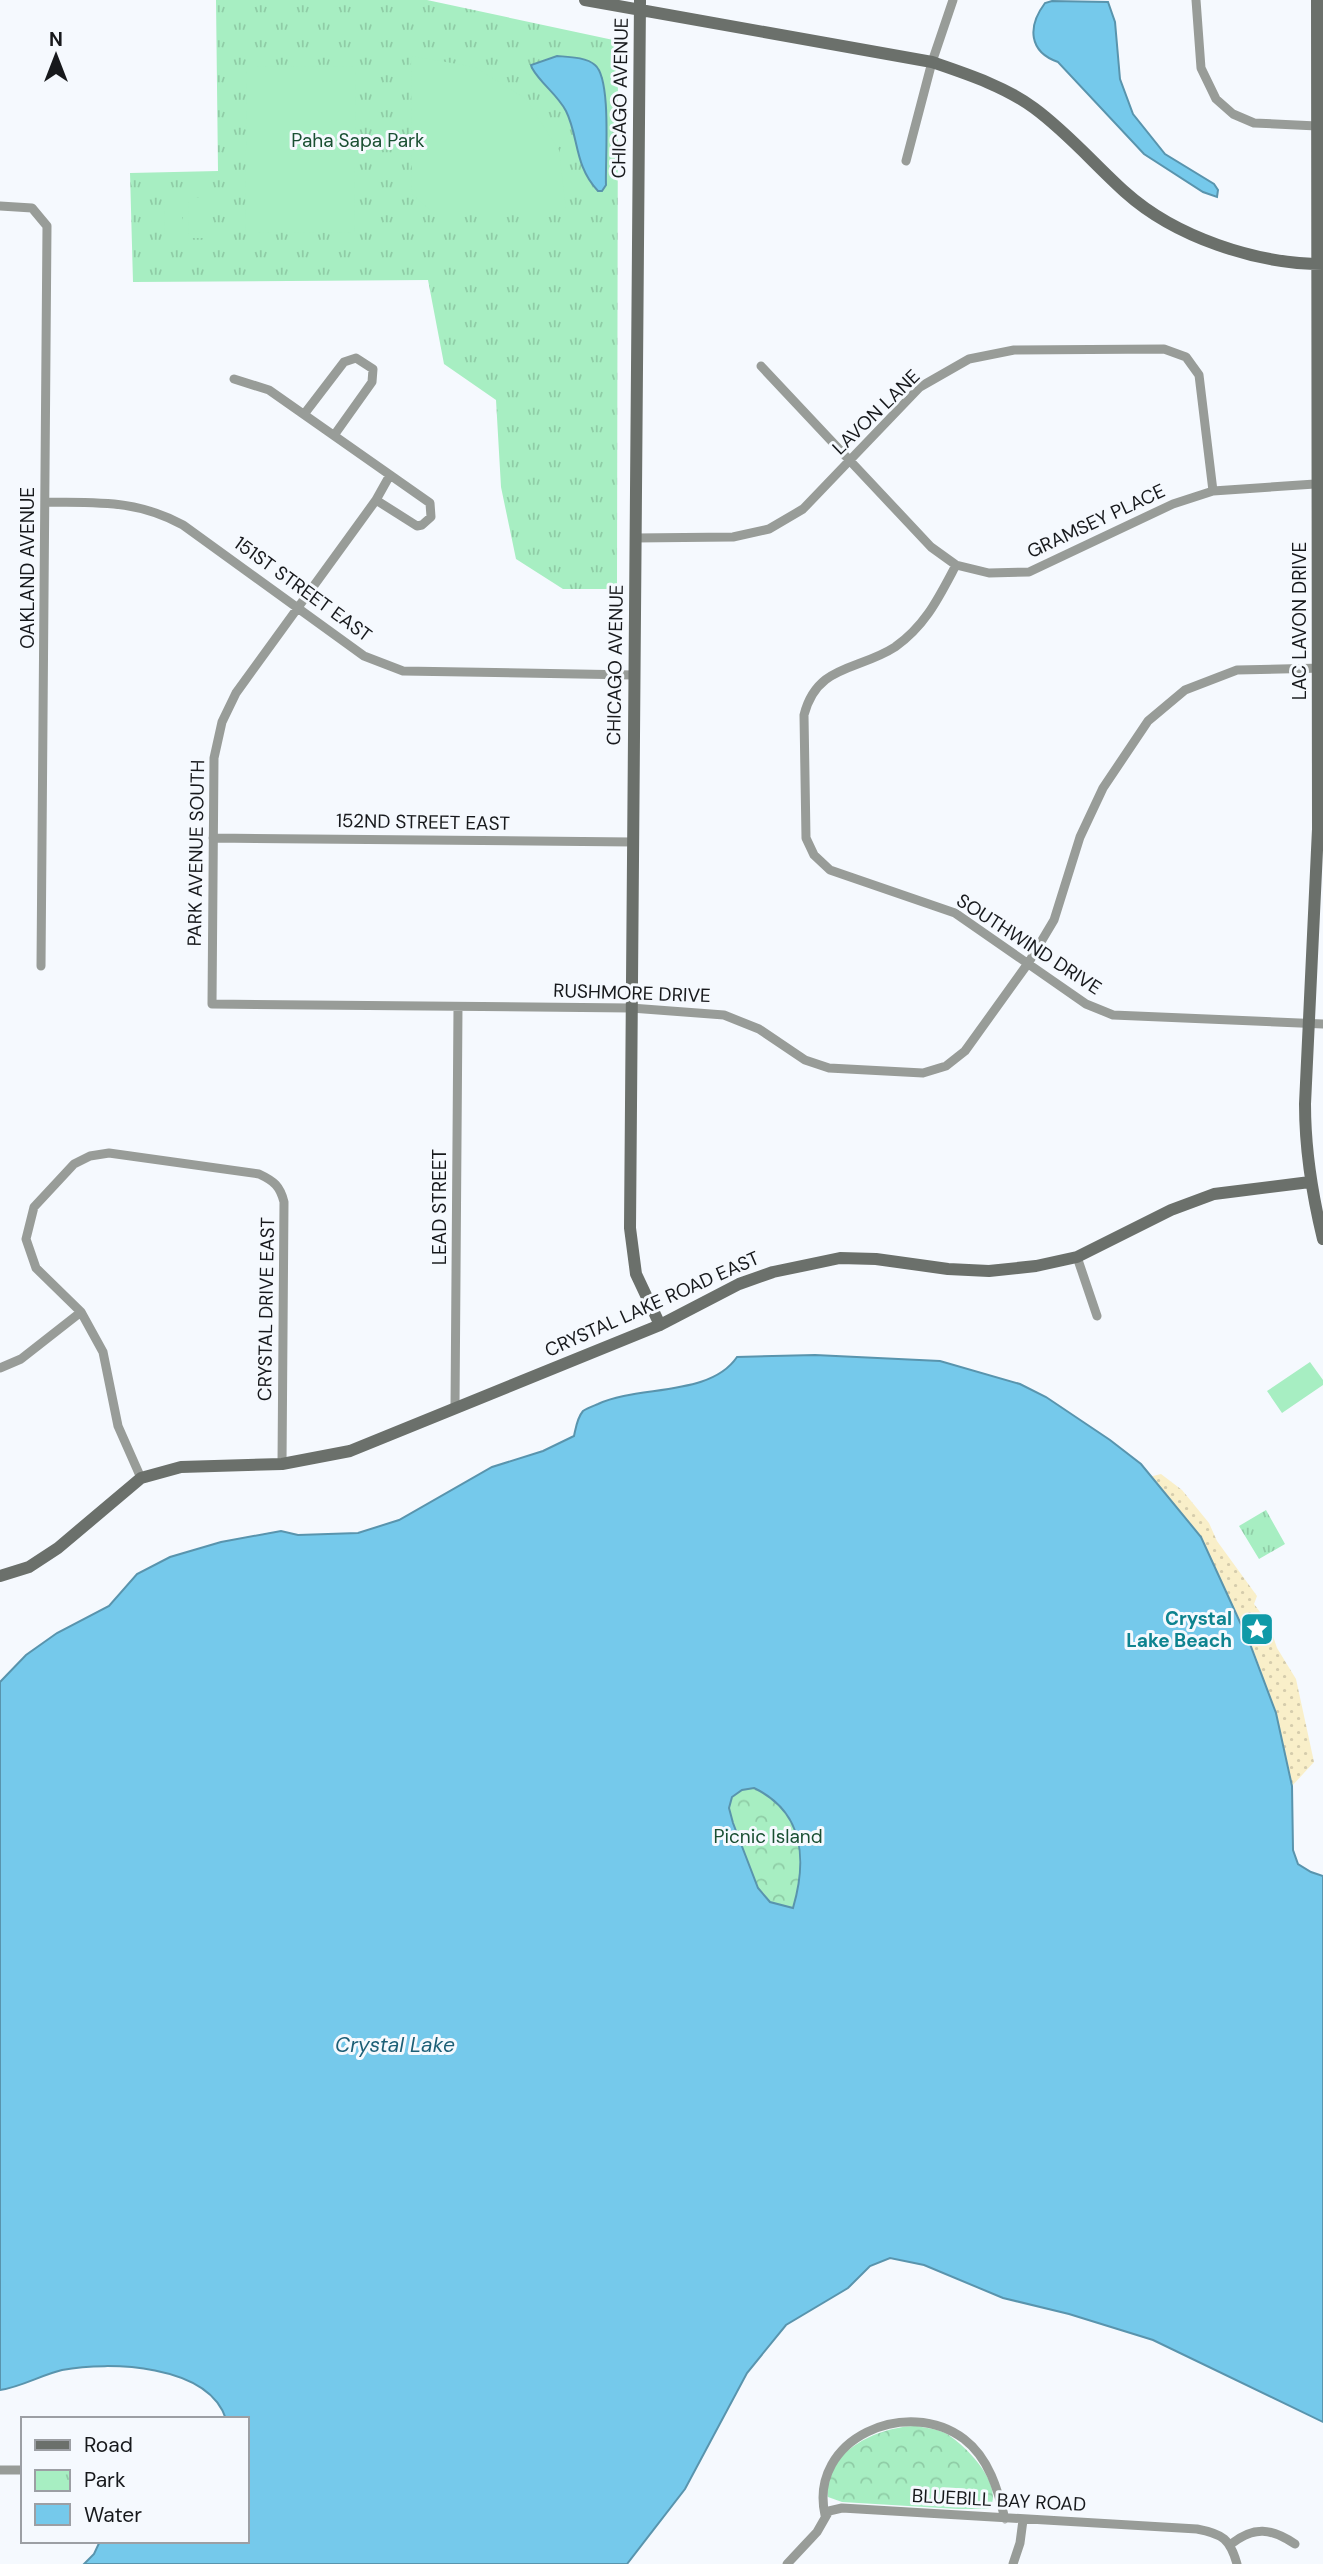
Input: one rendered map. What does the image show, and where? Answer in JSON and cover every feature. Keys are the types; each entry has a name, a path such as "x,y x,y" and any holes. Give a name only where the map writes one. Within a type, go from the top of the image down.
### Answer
{"street":[{"path":"585,0 640,5 932,62 985,81 1033,107 1071,138 1127,194 1178,229 1246,255 1320,264"},
{"path":"906,161 932,62 953,0"},
{"path":"1196,0 1201,68 1216,99 1233,114 1254,123 1317,126"},
{"name":"LAC LAVON DRIVE","path":"1317,0 1320,52 1317,126 1320,264 1318,480 1321,829 1308,1025 1305,1117 1317,1182 1323,1239"},
{"name":"CHICAGO AVENUE","path":"640,5 629,1228 636,1274 660,1325"},
{"name":"OAKLAND AVENUE","path":"0,206 32,208 47,226 41,966"},
{"name":"LAVON LANE","path":"635,538 733,537 769,529 803,509 920,387 969,359 1014,350 1164,349 1186,357 1199,375 1213,491"},
{"path":"305,413 344,362 356,358 373,369 372,382 335,434"},
{"name":"GRAMSEY PLACE","path":"761,366 931,547 956,565 989,573 1028,572 1173,504 1213,491 1315,484 1318,480"},
{"path":"234,379 269,390 335,434 430,503 431,517 422,525 416,526 376,500"},
{"name":"PARK AVENUE SOUTH","path":"212,1004 214,758 222,722 236,694 376,500 390,475"},
{"name":"151ST STREET EAST","path":"45,502 123,503 160,513 183,525 364,656 403,671 634,675"},
{"name":"SOUTHWIND DRIVE","path":"956,565 929,615 894,647 825,679 809,696 804,715 806,838 814,855 830,870 955,913 1086,1004 1112,1015 1323,1024"},
{"name":"RUSHMORE DRIVE","path":"212,1004 631,1008 724,1015 759,1029 805,1059 829,1068 923,1073 946,1066 965,1051 1029,962 1054,920 1080,837 1103,788 1149,721 1185,690 1237,670 1320,668"},
{"name":"152ND STREET EAST","path":"213,838 632,842"},
{"name":"LEAD STREET","path":"455,1408 458,1007"},
{"name":"CRYSTAL DRIVE EAST","path":"141,1478 118,1426 103,1352 81,1312 36,1268 26,1239 34,1207 74,1164 90,1156 110,1153 251,1173 273,1180 281,1189 284,1202 282,1464"},
{"name":"CRYSTAL LAKE ROAD EAST","path":"0,1576 29,1567 58,1548 141,1478 181,1467 282,1464 350,1451 660,1325 739,1284 802,1264 840,1258 876,1259 948,1269 989,1271 1036,1266 1077,1257 1171,1210 1213,1194 1317,1182"},
{"path":"1077,1257 1097,1316"},
{"path":"0,1368 21,1359 81,1312"},
{"path":"787,2564 813,2538 825,2515 824,2479 832,2461 856,2438 880,2428 919,2421 950,2430 965,2440 977,2452 998,2489 1005,2519"},
{"path":"0,2470 21,2470"},
{"name":"BLUEBILL BAY ROAD","path":"825,2515 829,2511 842,2508 1197,2529 1217,2535 1231,2544"},
{"path":"1013,2564 1020,2543 1023,2520"},
{"path":"1237,2564 1231,2544 1252,2531 1281,2535 1295,2544"}],"green space":[{"name":"Paha Sapa Park","path":"216,0 427,0 618,41 617,589 563,589 516,559 501,487 496,400 444,364 428,280 133,282 130,173 218,171"},
{"path":"411,56 475,67 526,99 559,150 566,210 430,210 412,194"},
{"path":"247,66 356,67 354,233 245,232"},
{"path":"164,198 182,198 182,238 165,238"},
{"path":"188,198 206,198 206,238 189,238"},
{"path":"1310,1362 1323,1380 1323,1385 1282,1413 1267,1391"},
{"path":"1266,1510 1285,1544 1259,1559 1239,1526"},
{"name":"Picnic Island","path":"754,1788 784,1810 798,1839 800,1872 793,1908 770,1902 758,1888 733,1824 729,1808 732,1797 742,1790"},
{"path":"917,2426 945,2433 972,2455 988,2477 992,2489 993,2500 989,2509 842,2502 828,2497 829,2481 834,2467 856,2445 886,2431"}],"sand":[{"name":"Crystal Lake Beach","path":"1161,1474 1182,1490 1209,1523 1217,1541 1257,1596 1254,1604 1269,1624 1277,1648 1296,1679 1314,1762 1292,1786 1274,1714 1250,1643 1220,1582 1149,1477"}],"water":[{"path":"1108,2 1115,22 1120,79 1133,114 1165,154 1214,184 1218,190 1217,197 1203,192 1144,154 1058,62 1041,52 1034,38 1035,21 1045,3"},
{"path":"557,56 587,60 595,65 600,73 606,103 606,185 602,191 598,191 585,172 566,111 531,65"},
{"name":"Crystal Lake","path":"815,1355 940,1361 1020,1384 1046,1397 1141,1464 1201,1537 1250,1644 1276,1713 1292,1786 1293,1850 1298,1864 1323,1876 1323,2422 1153,2340 1069,2314 1003,2298 924,2265 890,2258 870,2266 848,2288 786,2325 747,2373 685,2489 627,2564 84,2564 94,2554 99,2543 248,2543 248,2417 225,2417 216,2401 199,2387 179,2377 130,2367 82,2367 62,2370 0,2390 0,1682 26,1655 57,1633 109,1606 137,1574 170,1557 221,1542 281,1531 298,1535 358,1533 399,1520 492,1467 543,1451 574,1436 579,1417 588,1408 614,1398 692,1384 710,1379 725,1370 737,1357","holes":["754,1788 771,1798 783,1810 798,1839 800,1855 800,1872 793,1908 770,1902 758,1888 729,1808 732,1797 742,1790"]}],"place":[{"name":"Crystal Lake Beach","path":"1257,1629"}]}
